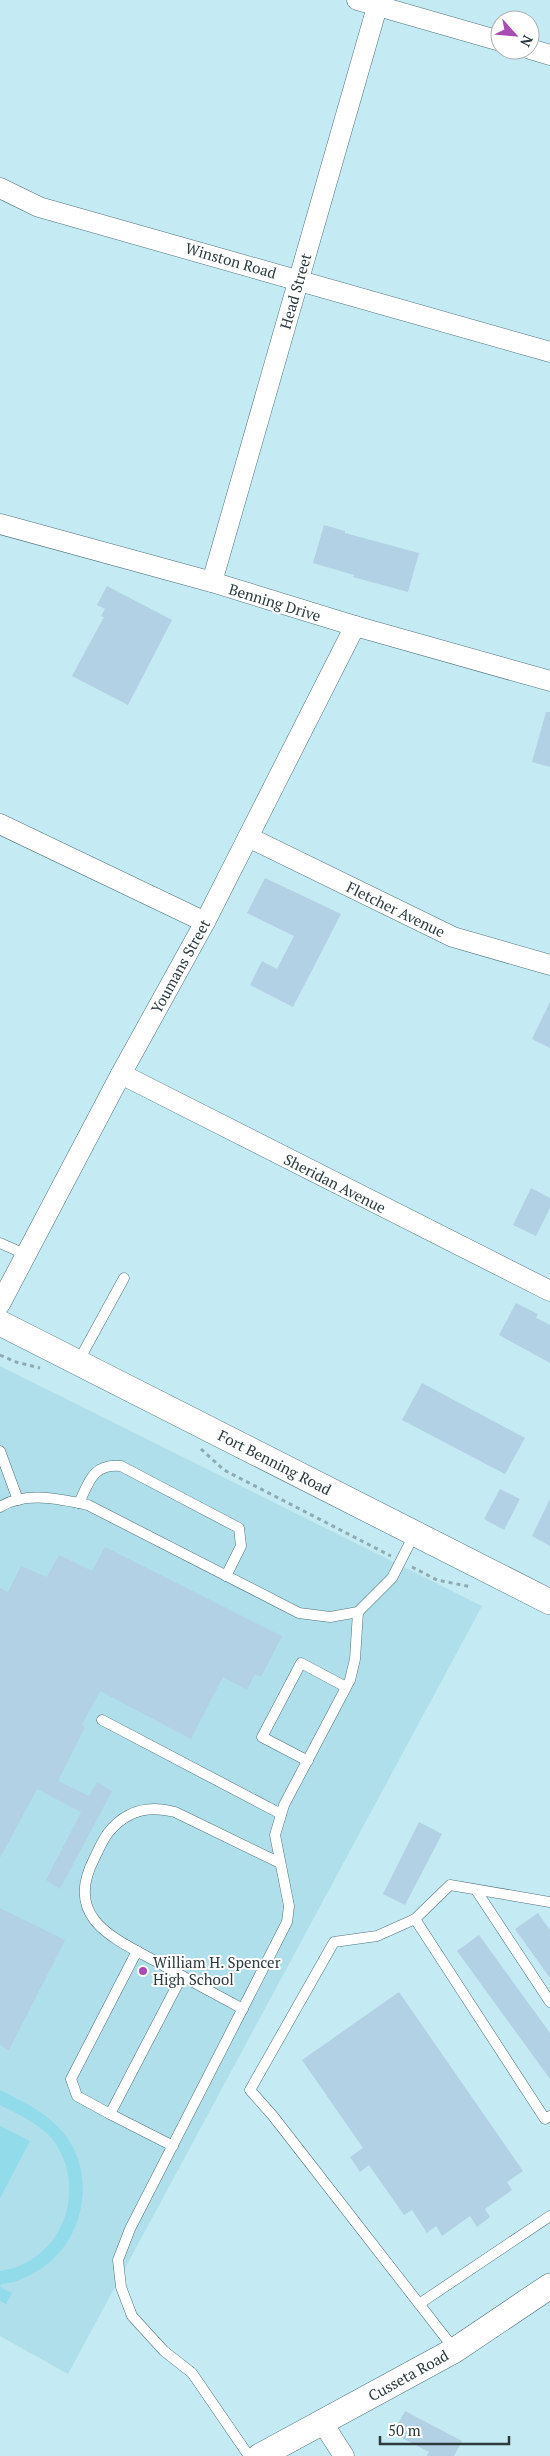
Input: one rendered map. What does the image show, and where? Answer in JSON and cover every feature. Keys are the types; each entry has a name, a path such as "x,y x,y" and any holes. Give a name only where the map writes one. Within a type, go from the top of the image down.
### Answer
{"street":[{"path":"357,0 378,3 490,38"},
{"name":"Head Street","path":"212,582 378,3"},
{"name":"Winston Road","path":"0,188 39,207 550,352"},
{"name":"Benning Drive","path":"0,524 212,582 354,626 550,681"},
{"name":"Youmans Street","path":"0,1304 121,1074 205,922 354,626"},
{"path":"0,824 205,922"},
{"name":"Fletcher Avenue","path":"248,837 452,937 550,965"},
{"name":"Sheridan Avenue","path":"121,1074 550,1292"},
{"name":"Fort Benning Road","path":"0,1323 550,1602"},
{"name":"Cusseta Road","path":"260,2456 454,2350 550,2286"},
{"path":"322,2422 344,2456"}],"lane":[{"path":"0,1243 27,1255"},
{"path":"78,1362 124,1278"},
{"path":"0,1452 18,1500"},
{"path":"79,1503 98,1470 107,1464 121,1466 239,1528 241,1546 226,1576"},
{"path":"0,1506 10,1500 58,1498 88,1506 299,1613 330,1617 358,1612 392,1578 415,1533"},
{"path":"248,2456 192,2373 164,2351 132,2316 121,2287 118,2260 130,2230 288,1922 289,1906 278,1862 275,1835 281,1814 346,1687 355,1659 358,1612"},
{"path":"308,1761 262,1737 301,1663 346,1687"},
{"path":"102,1720 281,1814"},
{"path":"243,2009 137,1951 97,1925 88,1909 84,1893 87,1873 106,1836 115,1824 128,1815 142,1809 159,1808 175,1812 278,1862"},
{"path":"454,2350 250,2090 334,1942 377,1936 415,1919 450,1885 550,1902"},
{"path":"476,1890 550,2002"},
{"path":"415,1919 545,2119 550,2116"},
{"path":"137,1951 72,2079 77,2096 173,2146"},
{"path":"110,2114 182,1976"},
{"path":"419,2304 550,2216"}],"path":[{"path":"0,1355 16,1362 47,1370"},
{"path":"195,1444 224,1470 438,1580 477,1589"}],"shaded area":[{"name":"William H. Spencer High School","path":"0,1366 482,1606 68,2374 0,2336"},
{"path":"0,2090 31,2106 45,2116 58,2127 70,2142 78,2159 82,2177 83,2196 80,2214 73,2231 64,2247 51,2261 29,2276 0,2285 0,2271 21,2265 39,2255 53,2240 63,2223 68,2204 69,2184 65,2163 51,2137 38,2126 0,2105"},
{"path":"0,2126 30,2141 0,2198"},
{"path":"0,2287 12,2293 6,2304 0,2301"}],"building":[{"path":"324,525 345,531 345,533 419,553 408,592 353,577 354,575 313,563"},
{"path":"107,586 172,620 128,705 72,676 104,617 101,616 105,609 97,605"},
{"path":"546,712 550,712 550,767 532,762"},
{"path":"265,878 341,914 293,1007 250,985 262,961 277,969 294,936 247,913"},
{"path":"550,1002 550,1048 532,1039"},
{"path":"531,1188 550,1198 550,1208 536,1236 513,1225"},
{"path":"516,1303 538,1314 536,1318 550,1325 550,1363 499,1335"},
{"path":"422,1383 525,1438 505,1474 402,1420"},
{"path":"500,1489 520,1499 504,1530 484,1519"},
{"path":"550,1499 550,1546 532,1536"},
{"path":"105,1547 282,1636 261,1677 255,1674 247,1690 223,1677 191,1739 100,1691 82,1725 85,1727 58,1781 89,1796 97,1782 112,1791 60,1889 46,1880 81,1812 37,1789 0,1858 0,1588 8,1592 21,1566 47,1577 59,1555 92,1571"},
{"path":"419,1822 442,1834 405,1905 383,1894"},
{"path":"0,1908 65,1940 9,2050 0,2045"},
{"path":"538,1913 550,1930 550,1978 515,1929"},
{"path":"479,1935 550,2033 550,2079 457,1951"},
{"path":"399,1992 523,2171 507,2182 512,2190 485,2209 490,2217 477,2227 470,2216 442,2236 436,2226 427,2233 412,2210 404,2215 369,2165 360,2172 350,2157 363,2148 302,2060"},
{"path":"405,2411 462,2441 454,2456 427,2456 429,2452 393,2433"}],"place":[{"name":"William H. Spencer High School","path":"143,1971"}]}
